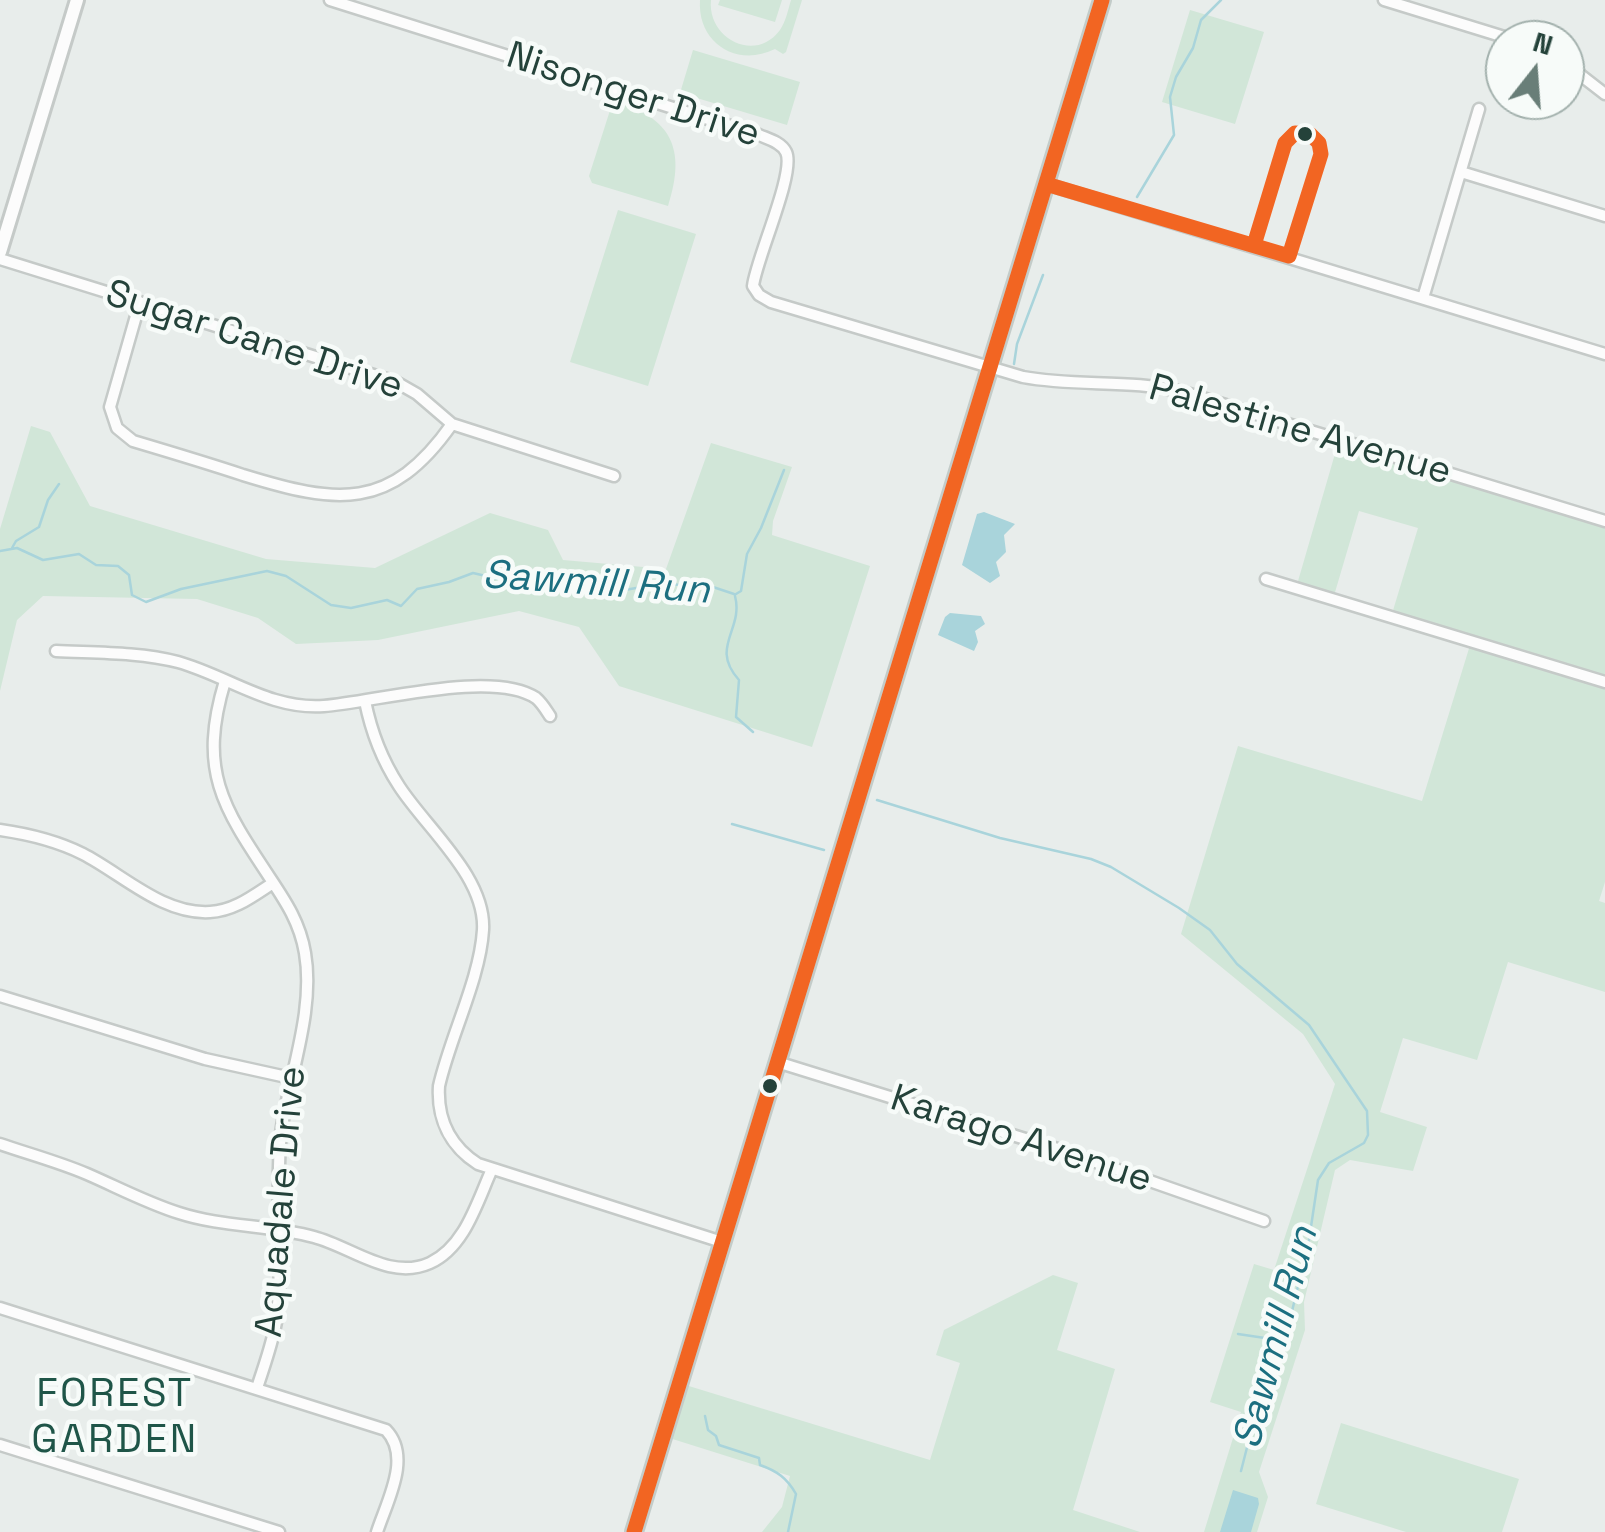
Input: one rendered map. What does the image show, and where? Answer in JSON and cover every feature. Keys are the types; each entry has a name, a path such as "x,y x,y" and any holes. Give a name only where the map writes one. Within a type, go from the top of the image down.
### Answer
{"main road":[{"path":"634,1532 1102,0"}],"street":[{"path":"0,255 77,0"},
{"name":"Nisonger Drive","path":"330,0 775,142 786,151 788,162 754,278 754,290 771,302 990,367"},
{"path":"1384,0 1485,31"},
{"path":"1423,298 1479,109"},
{"path":"1461,172 1605,216"},
{"path":"1046,184 1605,354"},
{"name":"Sugar Cane Drive","path":"0,255 396,382 452,424 614,476"},
{"path":"140,302 110,407 117,428 133,440 295,491 337,496 368,492 400,478 424,461 452,424"},
{"name":"Palestine Avenue","path":"990,367 1053,382 1126,382 1174,390 1605,521"},
{"path":"1266,578 1605,682"},
{"path":"56,651 159,658 292,705 322,706 448,688 490,688 534,697 550,716"},
{"name":"Aquadale Drive","path":"225,682 214,737 217,784 231,818 296,920 306,960 306,995 279,1156 276,1321 257,1388"},
{"path":"365,700 373,734 388,769 472,884 480,903 482,942 438,1099 442,1122 459,1150 492,1170 722,1242"},
{"path":"0,830 40,838 79,852 164,902 188,911 229,908 273,883"},
{"path":"0,996 205,1059 291,1078"},
{"name":"Karago Avenue","path":"777,1062 1064,1151 1264,1221"},
{"path":"0,1144 84,1173 180,1214 329,1241 387,1266 420,1267 440,1258 456,1244 492,1170"},
{"path":"0,1308 380,1427 390,1433 399,1454 377,1532"},
{"path":"0,1445 244,1527 279,1532"}],"green space":[{"path":"700,0 711,0 712,14 724,35 735,42 758,45 780,30 791,0 802,0 786,52 775,49 747,55 722,48 712,39 701,15"},
{"path":"720,0 782,0 775,22 718,5"},
{"path":"1190,10 1264,32 1235,124 1162,102"},
{"path":"693,50 800,82 787,125 680,93"},
{"path":"613,101 649,116 669,138 676,167 668,206 592,183 589,176"},
{"path":"618,210 696,234 648,386 570,362"},
{"path":"31,426 50,432 90,506 266,559 375,568 490,513 548,530 563,560 666,569 711,443 792,467 772,535 870,566 812,747 619,686 579,627 519,611 378,640 296,644 258,618 197,599 43,596 17,620 0,691 0,529"},
{"path":"1339,440 1605,521 1605,882 1599,901 1605,903 1605,992 1508,962 1477,1060 1403,1038 1380,1112 1427,1127 1413,1171 1350,1160 1335,1170 1304,1302 1305,1330 1259,1472 1268,1497 1257,1532 1204,1532 1241,1412 1210,1402 1254,1264 1274,1270 1335,1084 1303,1034 1181,934 1238,746 1422,801 1471,642 1391,617 1418,528 1359,511 1333,599 1296,588"},
{"path":"1053,1275 1078,1283 1057,1350 1115,1369 1073,1510 1140,1532 762,1532 782,1507 790,1476 663,1436 679,1383 930,1460 960,1363 936,1355 944,1330"},
{"path":"1341,1423 1519,1479 1502,1532 1406,1532 1316,1504"}],"water":[{"path":"984,512 1015,524 1004,535 1006,552 996,562 1000,576 990,583 962,565 977,514"},
{"path":"950,613 981,616 985,624 975,631 978,642 974,651 938,635"},
{"path":"1233,1490 1258,1498 1251,1532 1220,1532"}],"waterway":[{"path":"1137,197 1174,135 1170,97 1176,77 1193,48 1201,20 1221,0"},
{"path":"1014,364 1017,344 1043,275"},
{"path":"736,594 741,591 747,554 784,470"},
{"path":"12,548 16,541 39,527 48,500 59,484"},
{"name":"Sawmill Run","path":"0,551 17,548 43,560 79,554 96,565 118,566 129,575 132,595 146,602 181,589 267,571 286,576 331,605 351,608 387,600 401,606 417,589 473,573 499,579 563,577 619,591 659,584 710,586 734,594"},
{"name":"Sawmill Run","path":"735,596 737,608 727,658 739,680 736,717 753,732"},
{"name":"Sawmill Run","path":"877,800 1000,838 1091,859 1179,908 1210,930 1237,964 1309,1025 1367,1111 1368,1135 1364,1143 1329,1163 1318,1180 1309,1240 1283,1349 1263,1385 1241,1471"},
{"name":"Sawmill Run","path":"732,824 824,850"},
{"path":"1238,1334 1285,1341"},
{"path":"705,1416 708,1430 719,1445 759,1458 760,1465 793,1488 796,1494 788,1532"}],"transit line":[{"path":"634,1532 1102,0"},
{"path":"1046,184 1289,256 1321,154 1319,143 1310,134 1295,133 1285,143 1254,245"}],"district":[{"name":"FOREST GARDEN","path":"115,1418"}]}
